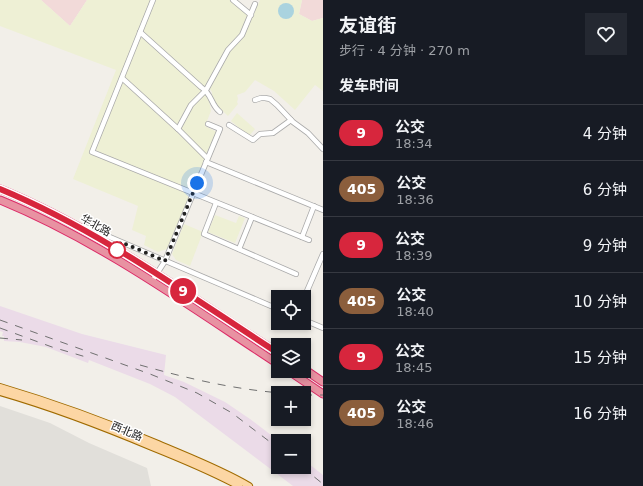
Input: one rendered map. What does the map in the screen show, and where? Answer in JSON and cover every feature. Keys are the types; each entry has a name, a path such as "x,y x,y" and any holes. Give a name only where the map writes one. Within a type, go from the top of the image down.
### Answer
{"highway":[{"name":"华北路","path":"0,190 22,198 106,244 156,274 271,348"},
{"name":"华北路","path":"0,200 41,218 102,250 271,359"},
{"path":"311,374 323,382"},
{"path":"300,378 323,394"}],"main road":[{"name":"西北路","path":"0,387 98,419 205,464 249,486"},
{"name":"西北路","path":"0,392 40,404 96,424 203,468 239,486"}],"street":[{"path":"153,0 92,152 309,240"},
{"path":"232,0 251,15"},
{"path":"178,130 191,105 206,90 228,50 242,35 255,4"},
{"path":"140,32 206,90 215,108 220,112"},
{"path":"122,78 178,130 206,160 323,210"},
{"path":"255,100 261,98 270,99 277,104 291,120 308,133 323,149"},
{"path":"229,125 253,140 260,134 273,133 291,120"},
{"path":"152,281 165,261 220,129 208,124"},
{"path":"216,203 204,234 296,274"},
{"path":"302,238 314,206"},
{"path":"239,249 252,217"},
{"path":"69,223 91,229 271,306"},
{"path":"307,290 323,254"},
{"path":"311,323 323,328"}],"shaded area":[{"path":"41,0 87,0 70,26"},
{"path":"302,0 323,0 323,18 312,21 299,14"},
{"path":"0,306 82,334 166,355 164,375 184,382 225,402 271,435 271,469 175,397 150,384 89,360 88,363 46,347 20,342 4,341 4,336 2,336 3,332 0,331"},
{"path":"0,406 50,423 89,443 147,468 151,486 0,486"},
{"path":"311,466 323,475 323,486 293,486 277,474 311,474"}],"green space":[{"path":"0,0 41,0 70,26 87,0 151,0 90,153 186,193 189,198 167,249 158,252 144,245 146,236 132,230 138,206 73,179 116,70 0,26"},
{"path":"155,0 231,0 249,15 240,35 227,47 206,86 201,86 145,34 143,29"},
{"path":"260,0 302,0 299,14 312,21 323,18 323,91 315,85 295,110 274,91 255,80 245,92 237,95 238,104 228,116 212,101 212,92 209,88 228,53 243,38"},
{"path":"142,37 202,90 190,104 177,126 124,78 123,74 137,39"},
{"path":"124,81 205,159 191,191 98,153 95,149 121,82"},
{"path":"204,93 208,95 211,111 205,126 217,132 206,154 181,131 184,121 193,106"},
{"path":"237,113 255,129 249,136 231,121"},
{"path":"215,215 236,223 239,216 245,218 235,243 208,232"},
{"path":"184,224 203,232 190,266 176,260 172,254"}],"water":[{"path":"283,3 289,3 294,8 292,17 289,19 283,19 278,14 278,8"}],"railway":[{"path":"0,320 150,374 197,393 232,413 271,443"},
{"path":"0,328 52,347 86,357"},
{"path":"0,338 22,340"},
{"path":"140,365 209,382 245,389 271,392"},
{"path":"311,395 323,395"},
{"path":"311,474 323,484"}],"bus line":[{"name":"9","path":"0,189 22,198 106,244 150,270 271,348"}],"route":[{"path":"117,250 121,242 165,261 197,183"}]}
